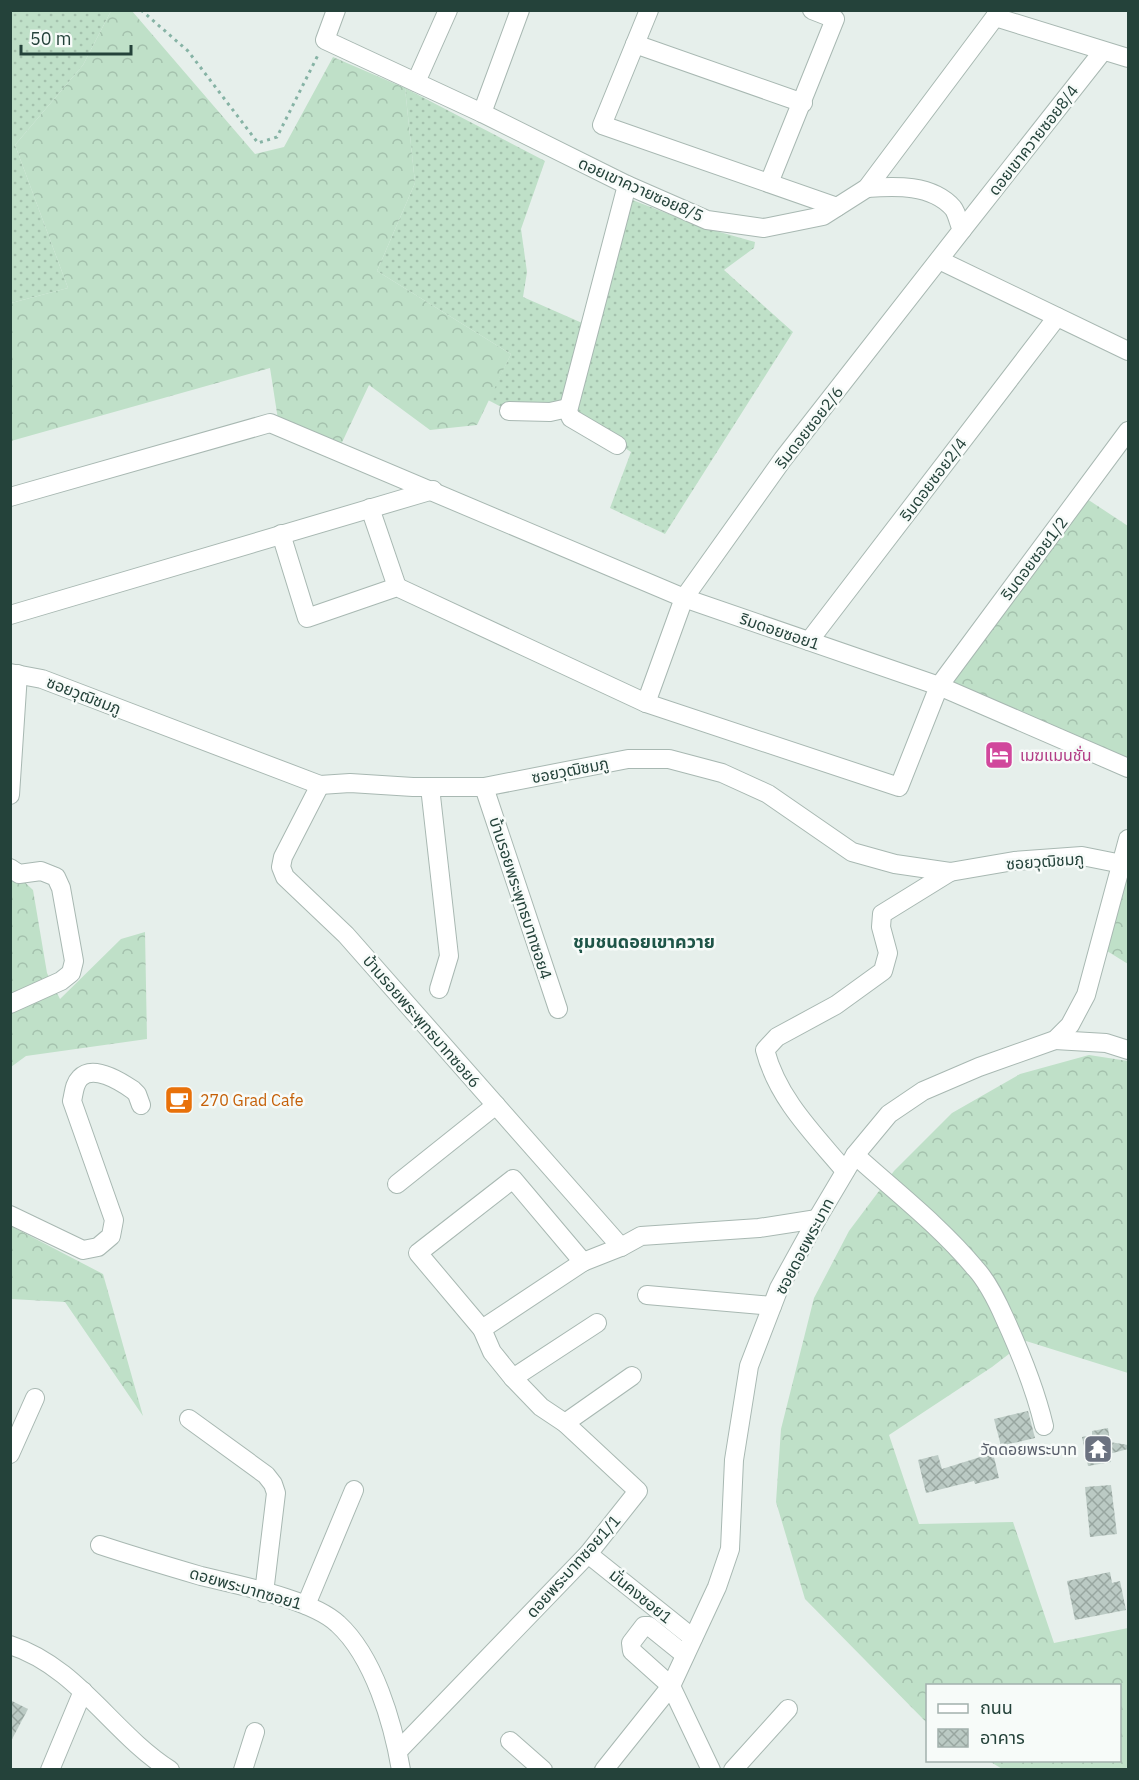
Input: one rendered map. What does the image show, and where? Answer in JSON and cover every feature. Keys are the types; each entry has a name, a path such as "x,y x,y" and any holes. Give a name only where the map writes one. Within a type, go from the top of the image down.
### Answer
{"street":[{"path":"325,40 336,10"},
{"path":"417,82 448,10"},
{"path":"482,113 520,10"},
{"path":"649,10 602,125 837,207"},
{"path":"769,183 835,19 812,10"},
{"path":"996,14 1128,58"},
{"name":"ดอยเขาควายซอย8/5","path":"325,40 482,113 627,185 707,220 764,228 823,216 867,188 996,14"},
{"path":"635,44 803,103"},
{"name":"ดอยเขาควายซอย8/4","path":"939,260 1103,51"},
{"path":"617,445 571,418 568,415 568,408 627,185"},
{"path":"867,188 891,186 930,191 954,208 962,230"},
{"path":"939,260 1128,351"},
{"name":"ริมดอยซอย2/6","path":"646,703 684,598 783,459 939,260"},
{"name":"ริมดอยซอย2/4","path":"809,641 1057,317"},
{"path":"509,411 550,412 568,408"},
{"name":"ริมดอยซอย1","path":"10,497 270,423 684,598 939,686 1128,768"},
{"name":"ริมดอยซอย1/2","path":"646,703 899,787 939,686 1128,431"},
{"path":"10,615 433,490"},
{"path":"370,508 397,587"},
{"path":"281,534 307,618 397,587 646,703"},
{"path":"10,795 14,673"},
{"name":"ซอยวุฒิชมภู","path":"14,673 42,679 320,785 350,783 484,787 628,759 669,759 722,773 768,794 852,852 895,864 950,872 1014,861 1082,856 1122,864"},
{"name":"บ้านรอยพระพุทธบาทซอย6","path":"320,785 286,849 281,867 285,877 346,934 621,1247"},
{"path":"430,787 449,956 439,989"},
{"name":"บ้านรอยพระพุทธบาทซอย4","path":"484,787 558,1009"},
{"path":"1055,1040 1070,1025 1086,994 1128,839"},
{"path":"10,868 19,874 41,871 56,877 61,888 74,961 71,973 62,981 10,1004"},
{"path":"845,1171 790,1106 770,1071 765,1050 777,1037 836,1005 883,970 888,953 881,927 882,914 950,872"},
{"path":"1055,1040 1106,1043 1128,1050"},
{"name":"ซอยดอยพระบาท","path":"603,1770 671,1686 717,1587 730,1549 734,1460 749,1366 779,1288 845,1171 855,1155 889,1114 923,1091 979,1067 1055,1040"},
{"path":"10,1215 83,1250 98,1247 111,1236 114,1220 72,1101 75,1086 80,1077 91,1072 101,1074 133,1090 141,1105"},
{"path":"397,1184 496,1105"},
{"path":"855,1155 934,1225 977,1269 994,1295 1024,1359 1037,1393 1044,1426"},
{"name":"ดอยพระบาทซอย1/1","path":"398,1751 588,1554 638,1491 565,1424 541,1407 513,1378 492,1352 482,1329 418,1252 513,1179 583,1262"},
{"path":"482,1329 583,1262 621,1247 641,1236 759,1228 817,1220"},
{"path":"647,1295 772,1306"},
{"path":"513,1378 597,1323"},
{"path":"565,1424 632,1376"},
{"path":"10,1454 18,1415 35,1398"},
{"path":"189,1419 266,1475 273,1484 276,1493 264,1593"},
{"path":"306,1605 354,1490"},
{"name":"ดอยพระบาทซอย1","path":"100,1545 144,1560 306,1605 338,1624 358,1648 370,1669 385,1708 398,1751 401,1770"},
{"name":"มั่นคงซอย1","path":"588,1554 693,1638"},
{"path":"685,1655 649,1626 644,1626 631,1643 632,1651 671,1686 711,1770"},
{"path":"10,1645 28,1651 61,1671 149,1757 170,1770"},
{"path":"50,1770 84,1691"},
{"path":"733,1770 788,1709"},
{"path":"243,1770 255,1732"},
{"path":"510,1741 543,1770"}],"path":[{"path":"141,10 188,51 258,143 277,137 325,40"}],"green space":[{"path":"11,11 111,11 83,65 15,145 68,288 11,303"},
{"path":"111,11 132,11 255,154 284,147 333,57 405,88 415,183 377,271 511,354 477,425 430,430 369,385 338,451 279,426 270,368 11,441 11,303 68,288 15,145 83,65"},
{"path":"405,88 545,161 521,229 527,272 523,297 589,326 568,408 509,411 488,400 511,354 377,271 415,183"},
{"path":"630,199 702,227 755,242 754,248 724,270 793,332 665,534 610,508 631,452 574,414"},
{"path":"1081,495 1128,526 1128,768 939,686"},
{"path":"1128,839 1128,964 1099,946"},
{"path":"14,872 33,890 47,973 60,999 121,939 145,932 147,1039 26,1056 11,1067 10,874"},
{"path":"1089,1055 1128,1061 1128,1373 1026,1341 992,1367 889,1435 919,1524 1013,1522 1054,1643 1128,1628 1128,1768 1126,1770 1004,1770 991,1762 1121,1762 1121,1684 926,1684 926,1722 805,1599 776,1502 781,1429 814,1298 849,1231 894,1171 952,1113 1020,1074"},
{"path":"11,1226 103,1274 143,1416 65,1302 11,1299"}],"building":[{"path":"1028,1411 1035,1438 1001,1446 994,1419"},
{"path":"1108,1428 1110,1442 1128,1445 1128,1449 1109,1454 1111,1462 1088,1466 1082,1437 1092,1435 1092,1431"},
{"path":"993,1453 999,1478 975,1484 974,1481 926,1493 918,1460 938,1455 942,1469"},
{"path":"1111,1485 1117,1534 1090,1537 1085,1487"},
{"path":"1110,1572 1112,1583 1120,1581 1126,1610 1075,1620 1067,1581"},
{"path":"10,1700 28,1709 10,1743"}],"place":[{"name":"เมฆแมนชั่น","path":"999,755"},
{"name":"270 Grad Cafe","path":"179,1100"},
{"name":"วัดดอยพระบาท","path":"1098,1449"}],"district":[{"name":"ชุมชนดอยเขาควาย","path":"644,941"}]}
